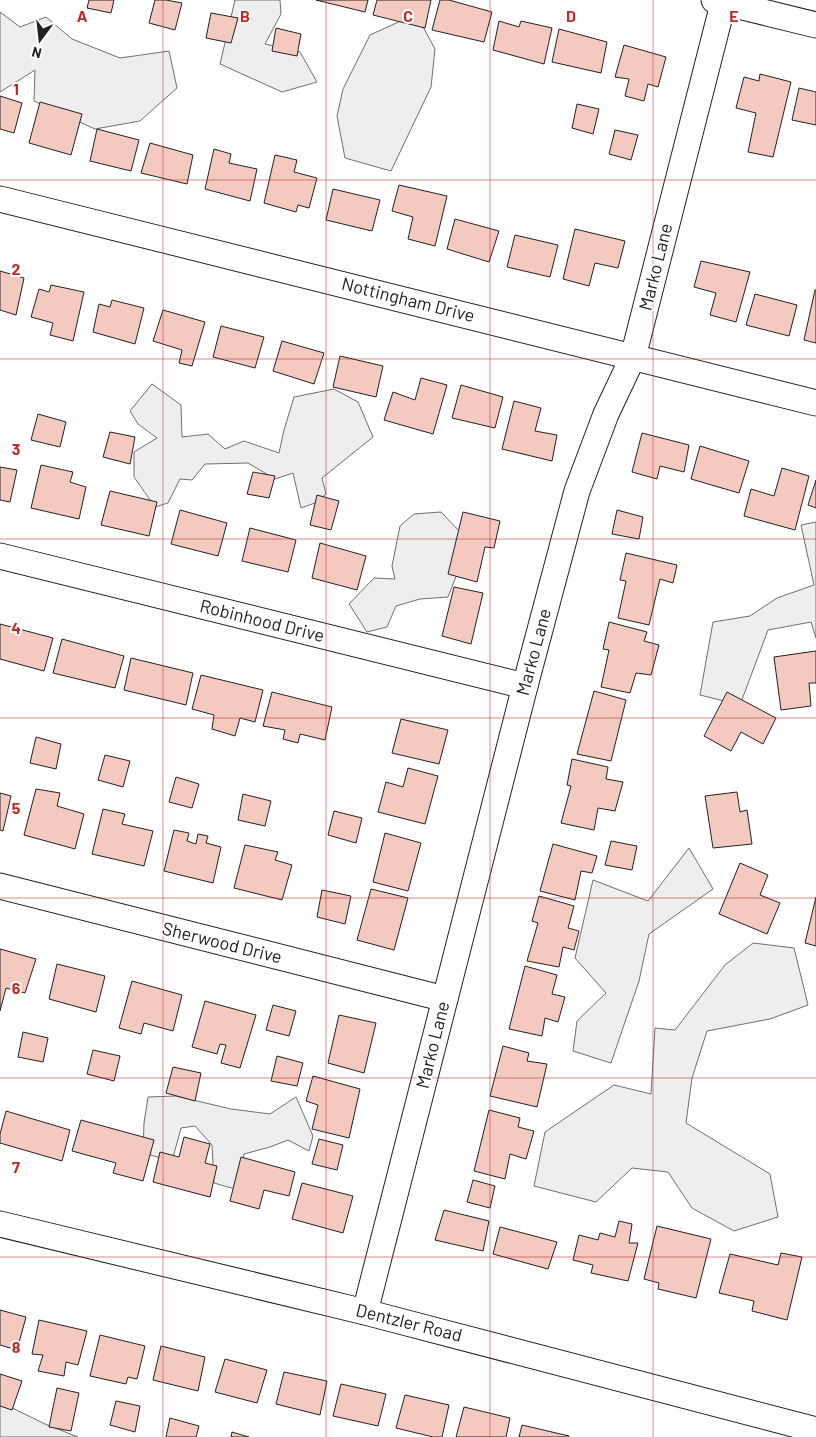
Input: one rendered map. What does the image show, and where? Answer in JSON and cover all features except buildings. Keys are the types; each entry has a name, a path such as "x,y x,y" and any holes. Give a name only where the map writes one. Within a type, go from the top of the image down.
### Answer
{"street":[{"path":"721,1 816,25"},
{"name":"Marko Lane","path":"365,1312 525,686 577,491 606,414 633,357 721,1"},
{"name":"Nottingham Drive","path":"0,199 816,403"},
{"name":"Robinhood Drive","path":"0,556 525,686"},
{"name":"Sherwood Drive","path":"0,886 445,999"},
{"name":"Dentzler Road","path":"0,1224 365,1312 816,1430"}],"shaded area":[{"path":"235,0 280,0 281,14 265,44 300,52 317,82 282,92 220,64"},
{"path":"0,12 20,27 46,17 72,39 120,58 169,51 177,88 140,121 95,129 34,101 35,70 0,92"},
{"path":"416,14 435,49 431,87 391,171 345,158 337,116 343,89 370,35"},
{"path":"152,384 181,405 182,437 208,434 225,449 244,441 279,453 294,397 334,389 358,402 373,437 322,478 326,494 315,503 301,508 293,473 275,479 248,463 205,464 192,480 180,479 168,503 155,507 134,477 134,452 157,438 138,424 130,411"},
{"path":"441,512 462,534 461,564 448,597 420,599 396,606 387,627 367,632 349,604 374,578 395,579 392,566 400,526 414,514"},
{"path":"816,522 816,638 811,622 768,630 740,705 700,695 713,622 750,616 777,598 814,585 801,525"},
{"path":"689,848 713,889 649,934 639,981 611,1063 573,1051 577,1021 606,993 575,958 593,880 648,901"},
{"path":"753,943 794,948 808,1005 770,1019 707,1031 692,1078 686,1123 770,1174 778,1217 734,1231 692,1208 668,1172 632,1168 596,1202 534,1186 545,1132 614,1085 651,1094 655,1028 675,1030 725,965"},
{"path":"176,1096 231,1109 270,1114 296,1097 313,1136 309,1151 288,1140 244,1154 241,1174 235,1189 214,1183 212,1145 195,1126 181,1128 172,1161 143,1153 144,1123 148,1097"},
{"path":"0,1402 45,1424 78,1437 0,1437"}]}
